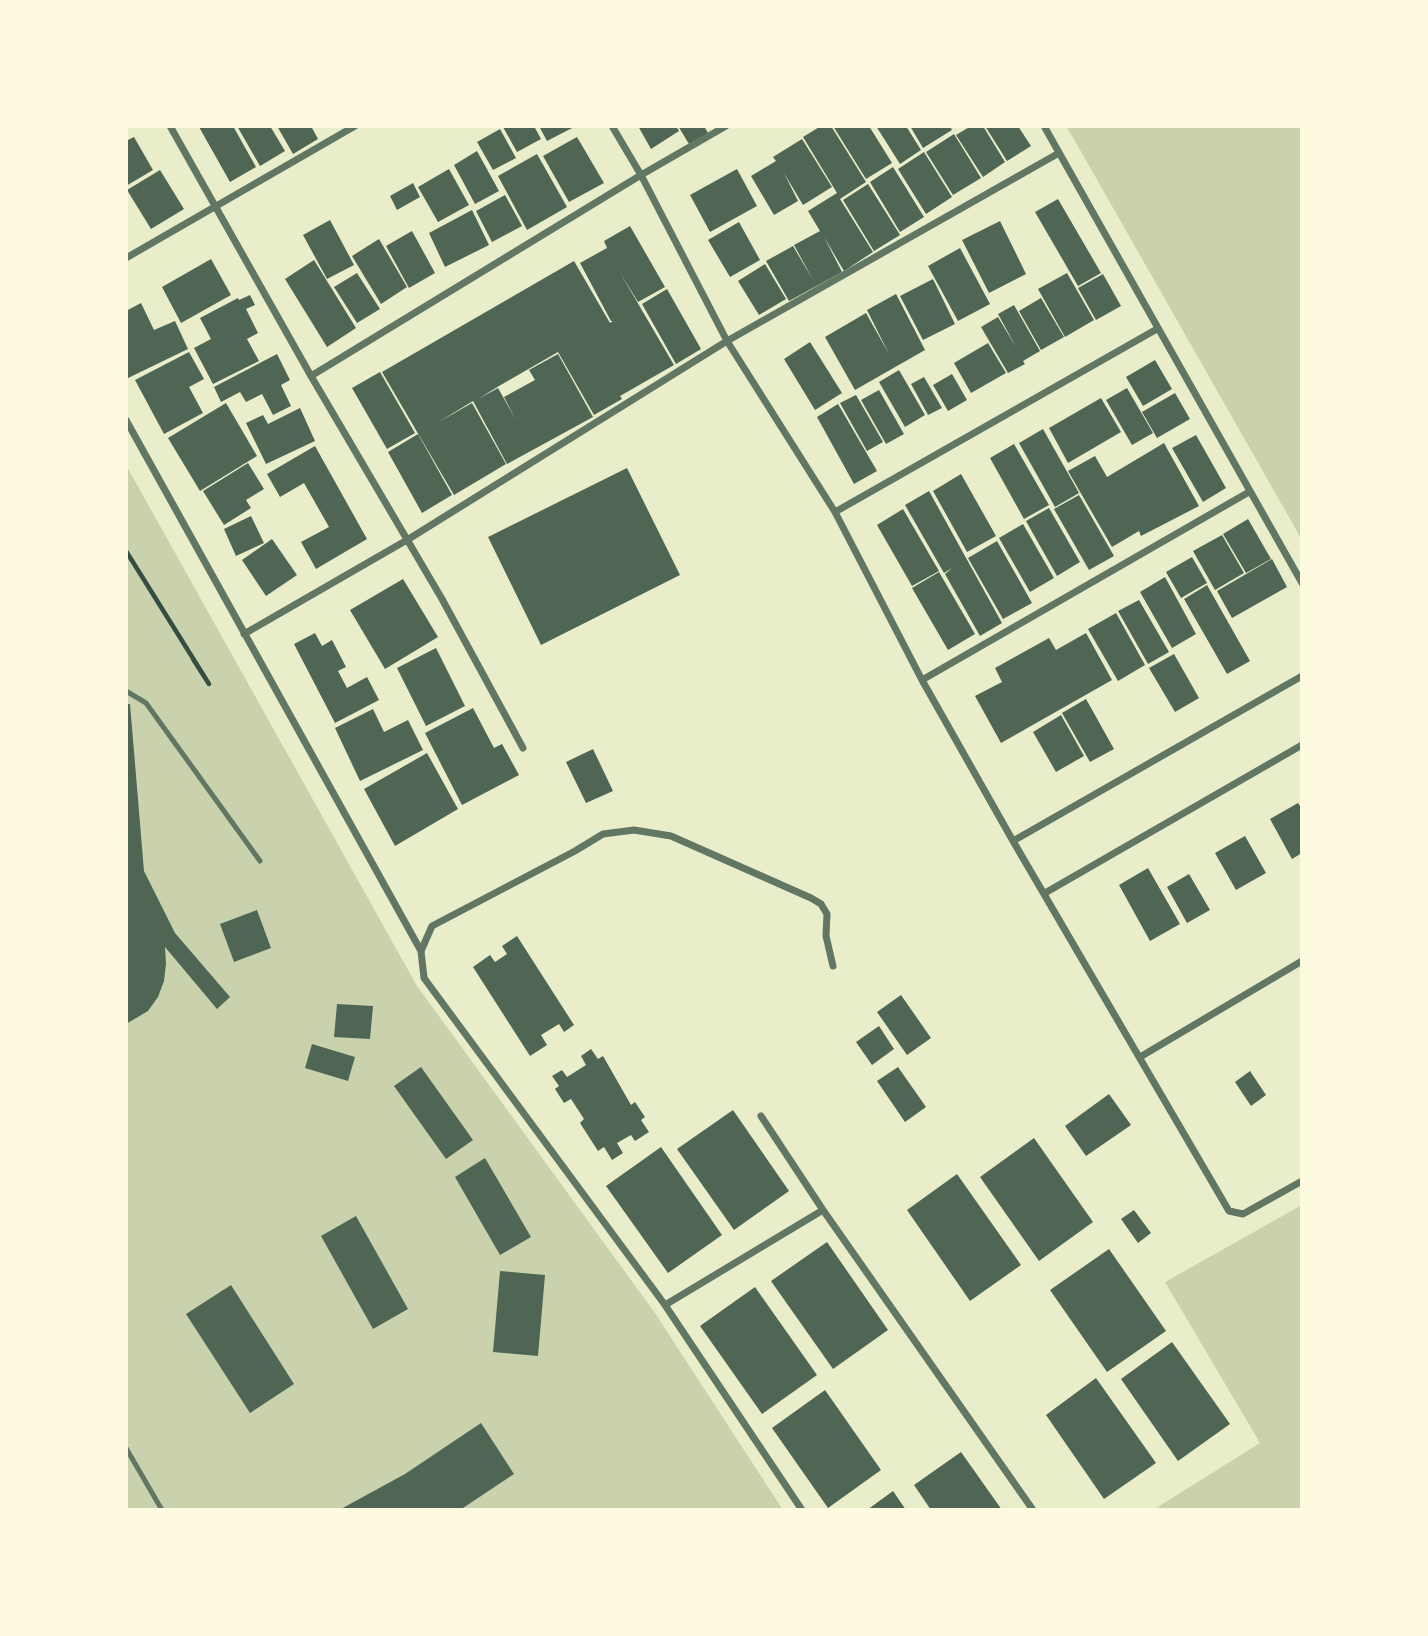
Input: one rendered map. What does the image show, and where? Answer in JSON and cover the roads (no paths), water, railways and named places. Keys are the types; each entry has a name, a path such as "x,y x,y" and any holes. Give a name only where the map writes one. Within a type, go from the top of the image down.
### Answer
{"street":[{"path":"170,126 311,376 442,598 523,748"},
{"path":"126,258 355,126"},
{"path":"612,126 641,175 727,341 835,512 922,680 1229,1210 1243,1214 1302,1181"},
{"path":"311,376 726,126"},
{"path":"1044,126 1302,583"},
{"path":"244,634 407,540 727,341 1059,153"},
{"path":"835,512 1157,329"},
{"path":"126,420 421,951 424,978 665,1305 802,1510"},
{"path":"922,680 1249,492"},
{"path":"1013,841 1302,676"},
{"path":"1045,893 1302,745"},
{"path":"421,951 432,926 603,834 635,830 671,836 821,904 827,914 826,936 833,965"},
{"path":"1140,1057 1302,961"},
{"path":"761,1116 822,1210 1033,1510"},
{"path":"665,1305 822,1210"}],"lane":[{"path":"126,691 146,703 260,861"},
{"path":"126,1448 162,1510"}]}
